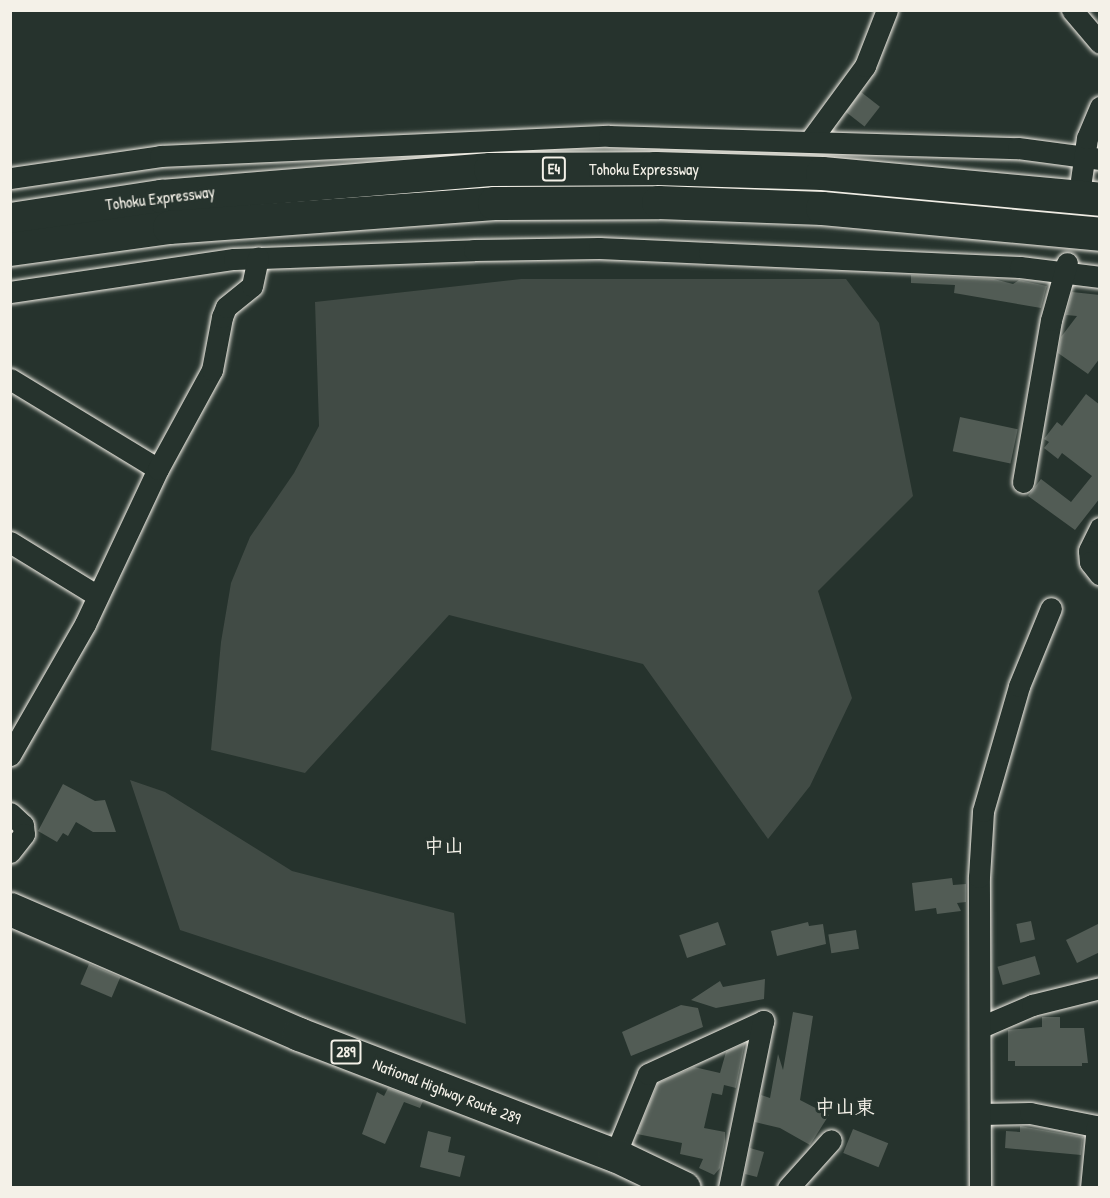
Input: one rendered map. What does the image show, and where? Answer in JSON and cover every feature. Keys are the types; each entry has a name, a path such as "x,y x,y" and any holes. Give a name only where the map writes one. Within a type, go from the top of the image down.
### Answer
{"highway":[{"name":"Tohoku Expressway","path":"10,219 161,196 490,169 655,168 822,173 1090,189"},
{"name":"Tohoku Expressway","path":"10,249 169,227 494,203 658,201 822,208 1100,234"},
{"name":"National Highway Route 289","path":"10,909 299,1034 615,1155 684,1188"}],"street":[{"path":"810,141 865,66 887,10"},
{"path":"1072,10 1100,43"},
{"path":"1090,189 1093,158 1087,138 1100,107"},
{"path":"10,178 160,156 609,136 1017,148 1093,158"},
{"path":"10,292 164,267 258,258 599,248 1066,268 1100,277"},
{"path":"10,755 85,624 96,595 158,469 212,370 226,307 252,286 258,258"},
{"path":"1023,482 1051,320 1066,268"},
{"path":"10,380 158,469"},
{"path":"1100,528 1089,551 1090,562 1100,575"},
{"path":"10,542 96,595"},
{"path":"980,1188 983,811 1019,686 1051,608"},
{"path":"10,813 23,825 24,834 10,852"},
{"path":"981,1027 1032,1005 1100,988"},
{"path":"615,1155 648,1074 763,1021 729,1188"},
{"path":"981,1114 1030,1113 1098,1127 1091,1188"},
{"path":"788,1188 831,1140"}],"shaded area":[{"path":"521,279 846,279 879,323 913,496 818,591 852,698 810,786 768,839 643,664 449,615 305,773 211,750 221,642 231,583 250,537 294,473 319,426 315,302"},
{"path":"130,780 165,792 292,871 454,913 466,1024 180,930"}],"building":[{"path":"861,92 880,107 865,126 846,112"},
{"path":"911,275 994,279 1013,284 1019,280 1047,286 1041,308 954,293 955,285 911,283"},
{"path":"1072,292 1100,295 1100,358 1088,374 1058,353 1061,337 1077,316 1066,315"},
{"path":"1086,394 1100,405 1100,498 1075,530 1028,496 1041,479 1071,502 1092,476 1062,453 1058,459 1044,448 1049,442 1044,439 1057,422 1062,426"},
{"path":"960,417 1018,429 1010,464 953,451"},
{"path":"63,784 95,801 105,800 116,832 93,832 76,822 68,836 63,833 57,842 38,831"},
{"path":"952,878 953,885 966,884 966,902 957,903 961,911 937,914 936,908 915,911 912,883"},
{"path":"1031,921 1035,940 1020,943 1016,924"},
{"path":"718,922 726,945 687,958 679,935"},
{"path":"808,922 809,926 823,924 826,944 777,956 771,931"},
{"path":"1100,923 1100,952 1077,963 1066,940"},
{"path":"856,930 859,949 831,953 828,934"},
{"path":"1035,956 1040,974 1003,985 998,967"},
{"path":"89,964 120,977 112,998 80,984"},
{"path":"765,979 764,999 716,1008 691,1000 720,981 723,987"},
{"path":"681,1005 698,1008 703,1027 631,1056 622,1032"},
{"path":"793,1012 813,1016 800,1100 829,1115 810,1145 780,1128 755,1122 761,1095 770,1098 778,1054 783,1070"},
{"path":"1042,1017 1060,1017 1060,1028 1084,1028 1088,1063 1082,1063 1082,1066 1015,1066 1015,1061 1008,1061 1008,1030 1042,1027"},
{"path":"745,1043 736,1088 724,1085 722,1095 712,1093 704,1128 725,1132 720,1168 714,1175 699,1168 703,1159 680,1154 682,1143 637,1134 658,1083 694,1067 720,1073 726,1052"},
{"path":"388,1088 423,1101 420,1108 404,1102 385,1144 362,1134 377,1092 384,1096"},
{"path":"1020,1126 1083,1137 1081,1155 1005,1148 1006,1131 1020,1132"},
{"path":"853,1129 888,1143 878,1167 843,1153"},
{"path":"428,1131 451,1137 448,1152 465,1156 460,1177 420,1167"},
{"path":"750,1148 764,1152 757,1177 745,1174"}],"district":[{"name":"中山","path":"444,845"},
{"name":"中山東","path":"845,1106"}]}
